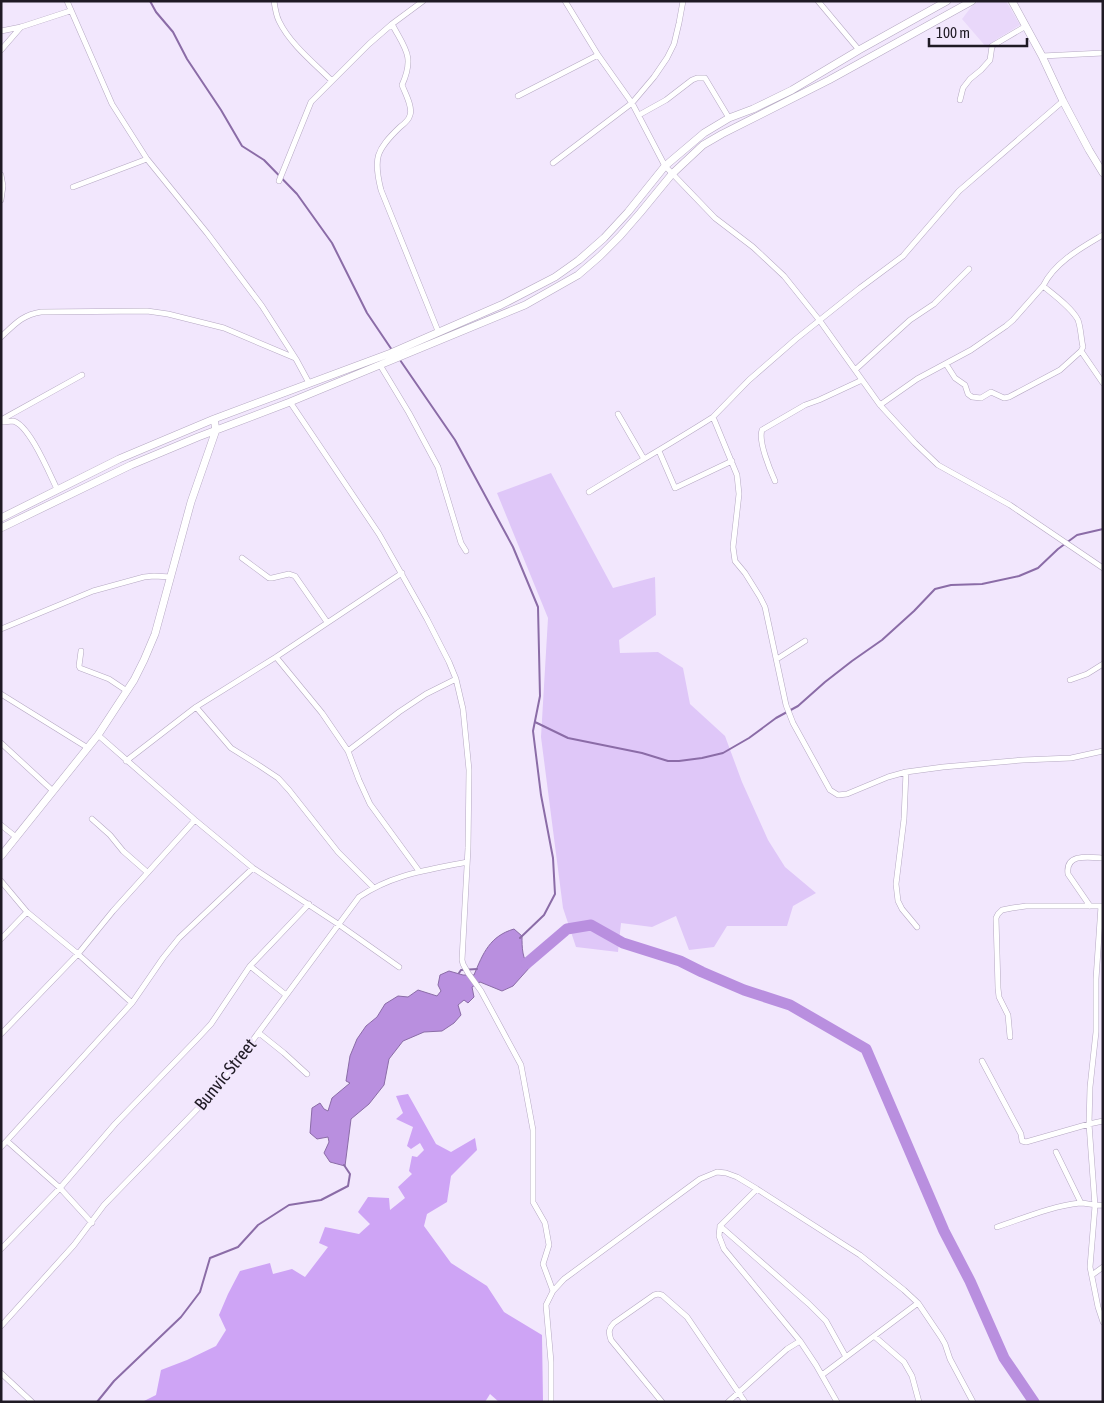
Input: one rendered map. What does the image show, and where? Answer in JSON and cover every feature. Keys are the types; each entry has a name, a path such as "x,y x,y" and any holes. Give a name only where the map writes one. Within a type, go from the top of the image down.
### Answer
{"main road":[{"path":"402,352 438,331 501,305 555,277 579,260 604,238 628,212 665,166 704,133 729,118 792,90 947,1"},
{"path":"1,518 119,459 214,419 309,383 393,356 525,305 578,275 600,256 620,236 672,174 703,145 830,80 972,1"},
{"path":"1012,1 1042,56 1062,101 1088,150 1102,169"},
{"path":"1,528 131,465 380,365 393,356"},
{"path":"1,856 98,735 127,691 144,660 155,634 191,502 216,430 214,419"}],"street":[{"path":"67,1 112,104 147,158 262,306 296,358 309,383"},
{"path":"274,1 278,20 286,33 298,48 332,81"},
{"path":"279,182 311,102 369,44 423,1"},
{"path":"565,1 598,55 632,103 665,166 715,218 753,247 791,284 880,405 929,458 938,465 1000,499 1103,568"},
{"path":"553,163 632,103 654,77 674,44 682,1"},
{"path":"818,1 859,50"},
{"path":"1,31 21,27 70,11"},
{"path":"392,24 409,58 408,71 402,85 410,108 410,116 380,150 377,163 378,176 381,190 438,331"},
{"path":"960,100 963,88 990,60 992,46 1026,26"},
{"path":"1,50 21,27"},
{"path":"1042,56 1103,53"},
{"path":"518,96 598,55"},
{"path":"639,115 666,100 692,80 705,78 729,118"},
{"path":"589,492 713,417 749,380 903,256 959,191 1062,101"},
{"path":"73,188 147,158"},
{"path":"1,175 3,186 1,200"},
{"path":"880,405 917,379 971,350 1006,326 1044,286 1047,279 1059,265 1103,235"},
{"path":"855,370 910,320 934,304 969,269"},
{"path":"946,364 955,378 966,385 968,394 972,397 981,398 991,392 1004,398 1009,397 1060,370 1083,348 1078,320 1074,313 1044,286"},
{"path":"1,337 19,320 29,314 41,312 147,311 190,318 224,328 296,358"},
{"path":"1081,351 1103,383"},
{"path":"380,365 438,467 461,543 466,552"},
{"path":"1,421 82,375"},
{"path":"775,481 760,435 762,430 805,405 862,380"},
{"path":"290,402 379,534 450,662 456,678 463,708 469,770 463,964 481,991 521,1065 533,1130 533,1202 545,1224 549,1245 543,1264 553,1291"},
{"path":"618,414 644,459"},
{"path":"713,417 737,475 739,494 733,547 735,561 745,573 765,607 786,705 793,722 830,790 838,795 847,794 888,777 906,772 1023,760 1071,758 1103,751"},
{"path":"1,421 14,421 23,428 42,457 57,489"},
{"path":"659,451 675,488 732,460"},
{"path":"242,558 269,578 289,574 295,576 327,622"},
{"path":"126,761 196,707 276,657 402,573"},
{"path":"1,629 93,591 144,577 170,577"},
{"path":"777,659 805,641"},
{"path":"81,651 80,668 109,680 127,691"},
{"path":"276,657 322,713 348,751 370,804 419,872"},
{"path":"1070,680 1087,674 1103,664"},
{"path":"348,751 399,712 426,694 456,678"},
{"path":"1,694 88,748"},
{"path":"196,707 231,748 278,778 338,852 373,887"},
{"path":"98,735 253,868 399,967"},
{"path":"1,743 53,791"},
{"path":"906,772 904,819 896,884 898,901 917,927"},
{"path":"92,819 123,851 147,872"},
{"path":"1,1034 78,954 147,872 195,820"},
{"path":"1,825 16,837"},
{"path":"1090,906 1068,874 1067,868 1075,859 1083,857 1103,858"},
{"name":"Bunvic Street","path":"1,1326 74,1245 109,1201 211,1095 237,1064 359,897 373,887 389,880 467,862"},
{"path":"1,1148 132,1003 162,958 179,938 253,868"},
{"path":"1,881 27,912 78,954 132,1003"},
{"path":"1,1249 60,1188 115,1124 211,1024 250,966 308,904"},
{"path":"1010,1037 1008,1015 999,997 998,988 996,918 998,914 1002,910 1026,906 1102,906 1100,949 1096,979 1096,1032 1090,1082 1089,1124 1095,1206 1090,1267 1103,1322"},
{"path":"1,939 27,912"},
{"path":"250,966 286,995"},
{"path":"259,1033 307,1074"},
{"path":"982,1061 1021,1134 1022,1141 1026,1142 1103,1121"},
{"path":"7,1142 60,1188 92,1222"},
{"path":"1056,1152 1081,1203"},
{"path":"551,1402 551,1362 546,1305 553,1291 564,1279 700,1179 717,1172 726,1173 757,1189 860,1255 918,1303 945,1344 950,1359 973,1402"},
{"path":"757,1189 720,1226 719,1236 724,1249 800,1342 837,1402"},
{"path":"997,1227 1051,1210 1081,1203 1095,1206 1103,1205"},
{"path":"720,1226 826,1321 846,1357"},
{"path":"1092,1275 1103,1267"},
{"path":"662,1402 611,1340 609,1334 610,1328 614,1323 658,1294 662,1295 686,1317 745,1402"},
{"path":"822,1375 918,1303"},
{"path":"874,1336 904,1362 920,1402"},
{"path":"728,1402 787,1349 800,1342"},
{"path":"1,1373 32,1402"}],"shaded area":[{"path":"979,1 1006,1 1020,25 997,39 987,48 962,19 972,6"},
{"path":"551,473 613,588 655,577 656,615 619,640 620,653 658,652 683,668 690,704 725,736 742,782 768,840 785,867 816,893 793,906 787,926 727,926 714,947 689,950 676,916 652,927 621,923 618,952 576,947 563,908 541,737 548,618 497,493"},
{"path":"514,929 522,936 524,957 530,967 513,986 502,991 480,982 472,987 474,997 468,1003 464,1000 458,1005 461,1015 454,1023 442,1031 424,1032 403,1041 389,1059 384,1085 369,1104 351,1119 345,1166 330,1162 324,1153 329,1142 328,1137 317,1139 310,1133 312,1108 320,1103 328,1111 332,1098 350,1083 346,1081 350,1056 357,1039 366,1026 377,1017 385,1004 398,996 408,997 418,990 437,996 441,991 438,985 440,975 449,971 463,975 474,975 488,946 499,936"},
{"path":"408,1094 436,1144 451,1152 475,1138 477,1150 451,1176 447,1202 427,1214 424,1226 451,1263 487,1286 504,1312 542,1335 543,1402 499,1402 490,1394 485,1402 142,1402 156,1395 161,1370 216,1346 226,1330 219,1315 240,1271 270,1263 273,1274 292,1269 305,1277 328,1247 319,1243 325,1227 359,1234 370,1224 358,1212 368,1197 389,1198 390,1210 405,1198 398,1187 412,1174 409,1171 412,1156 417,1157 424,1150 420,1143 411,1149 407,1146 413,1127 396,1119 403,1113 396,1096"}],"waterway":[{"path":"150,1 156,12 173,32 187,59 242,146 264,160 297,194 332,243 367,313 392,350"},
{"path":"400,360 455,440 513,547 538,607 540,696 533,731 541,795 553,858 555,894 544,915 520,938"},
{"path":"535,722 568,738 642,753 668,761 702,758 723,753 749,738 776,718 798,706 825,682 882,640 935,589 951,585 982,584 1019,576 1038,568 1058,549 1077,535 1103,529"},
{"path":"526,964 567,929 591,925 623,943 680,961 744,990 790,1005 866,1049 944,1231 970,1281 1004,1358 1034,1402"},
{"path":"459,973 461,970 477,969"},
{"path":"97,1402 114,1381 181,1317 200,1292 210,1258 238,1247 258,1225 289,1205 321,1200 348,1186 350,1174 344,1165"}]}
